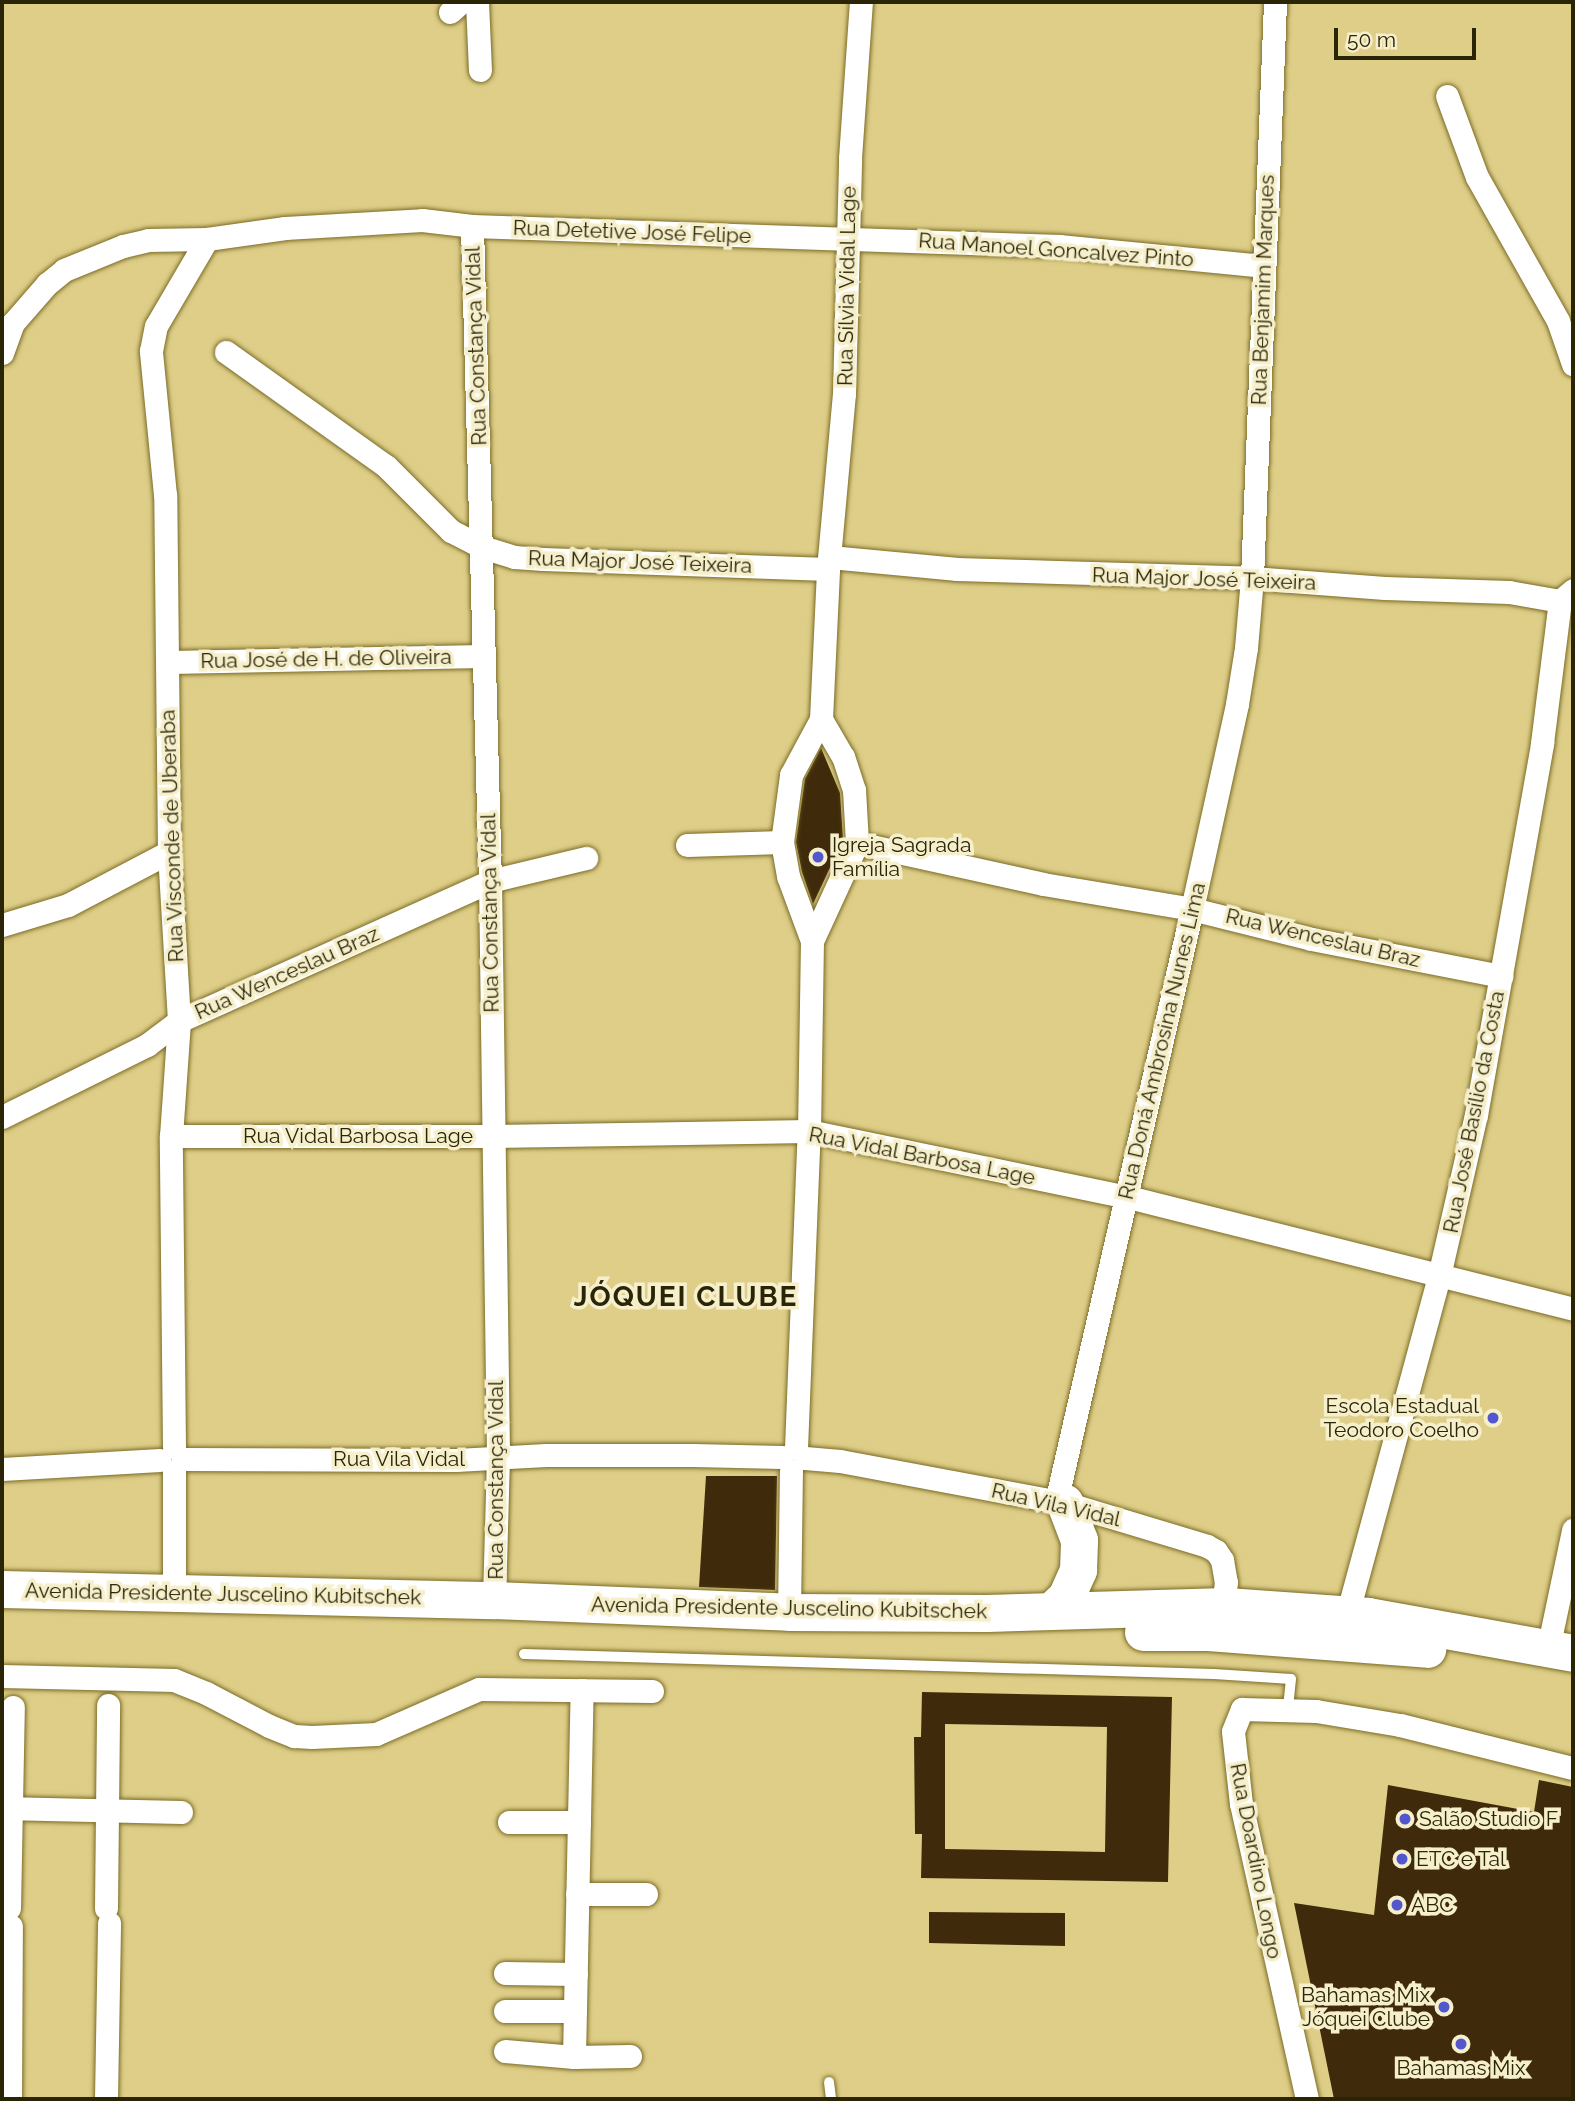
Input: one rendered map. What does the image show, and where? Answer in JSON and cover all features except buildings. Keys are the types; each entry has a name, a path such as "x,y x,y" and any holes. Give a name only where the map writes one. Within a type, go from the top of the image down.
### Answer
{"highway":[{"path":"1052,1610 1066,1597 1078,1570 1079,1541 1060,1502"},
{"name":"Avenida Presidente Juscelino Kubitschek","path":"2,1589 494,1600 789,1612 972,1614 1052,1610 1227,1624 1415,1647 1565,1658"},
{"name":"Avenida Presidente Juscelino Kubitschek","path":"2,1611 492,1621 628,1630 1227,1624 1347,1615 1565,1658"}],"street":[{"path":"477,2 480,70"},
{"name":"Rua Sílvia Vidal Lage","path":"821,719 829,563 844,394 850,158 861,2"},
{"name":"Rua Benjamim Marques","path":"1252,578 1275,2"},
{"path":"1447,96 1477,177 1558,321 1573,364"},
{"name":"Rua Detetive José Felipe","path":"2,353 13,323 47,284 64,270 123,246 148,240 207,239 251,230 433,220 472,226 848,237"},
{"name":"Rua Constança Vidal","path":"472,226 490,881 498,1457 494,1600"},
{"name":"Rua Manoel Goncalvez Pinto","path":"848,237 1060,246 1264,266"},
{"name":"Rua Visconde de Uberaba","path":"174,1593 172,1136 179,1021 169,852 165,495 151,337 207,239"},
{"name":"Rua Major José Teixeira","path":"226,352 386,466 451,531 482,547 514,557 829,563 1252,578 1385,588 1567,595"},
{"name":"Rua Doná Ambrosina Nunes Lima","path":"1060,1502 1237,704 1252,578"},
{"name":"Rua José Basílio da Costa","path":"1347,1615 1439,1276 1476,1115 1567,595"},
{"name":"Rua José de H. de Oliveira","path":"168,662 484,656"},
{"path":"789,1612 793,1459 809,1131 812,941 788,876 782,842 791,775 821,719"},
{"path":"812,941 857,843 854,790 843,757 821,719"},
{"path":"687,845 782,842"},
{"name":"Rua Wenceslau Braz","path":"857,843 1043,884 1192,909 1311,939 1501,976"},
{"path":"2,925 68,905 169,852"},
{"name":"Rua Wenceslau Braz","path":"2,1117 146,1045 179,1021 490,881 586,858"},
{"name":"Rua Vidal Barbosa Lage","path":"172,1136 493,1136 809,1131 1128,1197 1573,1309"},
{"name":"Rua Vila Vidal","path":"2,1469 172,1459 456,1460 498,1457 693,1455 840,1461 1060,1502 1173,1533 1216,1551 1224,1571 1227,1624"},
{"path":"1565,1658 1573,1530"},
{"path":"2,1676 174,1680 206,1693 269,1726 294,1736 312,1737 376,1734 479,1689 652,1691"},
{"path":"574,2057 582,1690"},
{"path":"106,2099 108,1706"},
{"path":"10,2099 10,1917 6,1808 13,1707"},
{"name":"Rua Doardino Longo","path":"1307,2099 1241,1804 1233,1741 1235,1723 1243,1708 1316,1710 1399,1725 1573,1768"},
{"path":"6,1808 181,1812"},
{"path":"509,1822 579,1822"},
{"path":"577,1894 646,1895"},
{"path":"505,1973 576,1974"},
{"path":"505,2011 575,2011"},
{"path":"505,2051 574,2057 630,2056"}],"lane":[{"path":"524,1654 1240,1675 1291,1679 1288,1709"},
{"path":"829,2082 831,2099"}],"place":[{"name":"Igreja Sagrada Família","path":"818,857"},
{"name":"Escola Estadual Teodoro Coelho","path":"1493,1418"},
{"name":"Salão Studio F","path":"1405,1819"},
{"name":"ETC e Tal","path":"1402,1859"},
{"name":"ABC","path":"1397,1905"},
{"name":"Bahamas Mix Jóquei Clube","path":"1444,2007"},
{"name":"Bahamas Mix","path":"1461,2044"}],"district":[{"name":"JÓQUEI CLUBE","path":"686,1297"}]}
